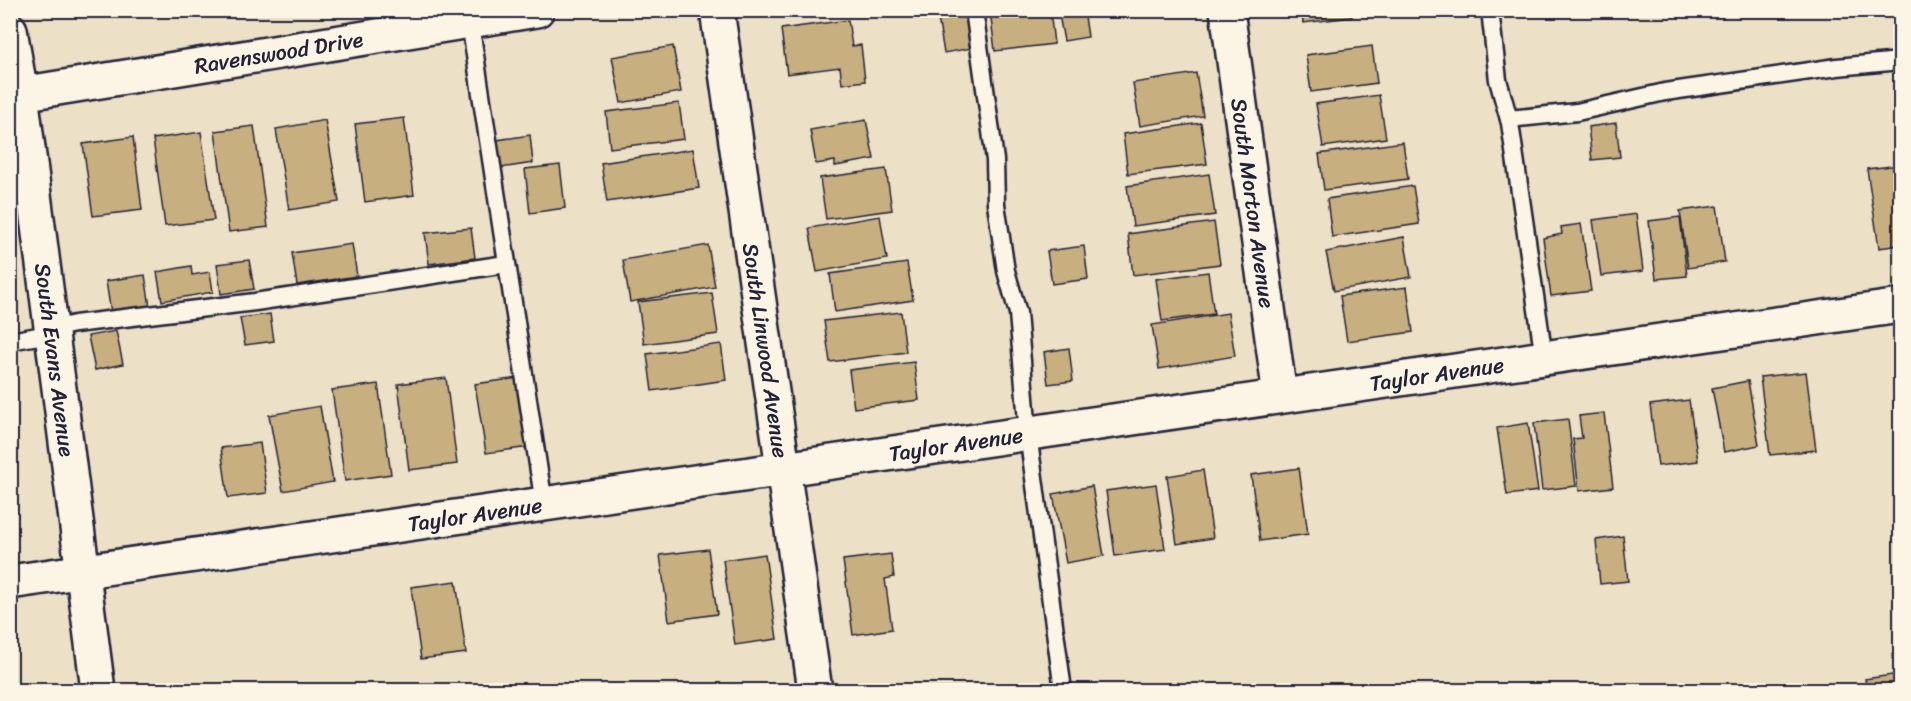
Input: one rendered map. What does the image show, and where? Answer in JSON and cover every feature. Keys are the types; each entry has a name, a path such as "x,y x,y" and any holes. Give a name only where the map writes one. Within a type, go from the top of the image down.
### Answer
{"street":[{"name":"Ravenswood Drive","path":"16,94 469,16 537,10"},
{"name":"South Linwood Avenue","path":"717,10 815,690"},
{"name":"South Morton Avenue","path":"1227,10 1280,396"},
{"name":"South Evans Avenue","path":"10,30 16,94 52,329 98,690"},
{"name":"Taylor Avenue","path":"10,582 1900,306"}],"lane":[{"path":"974,10 995,160 996,204 1006,271 1018,313 1028,434 1063,690"},
{"path":"1490,10 1498,80 1509,119 1544,358"},
{"path":"469,16 544,504"},
{"path":"1509,119 1577,112 1665,92 1837,67 1900,61"},
{"path":"10,341 38,336 52,329 255,302 506,264"}],"building":[{"path":"971,10 978,47 944,53 937,12"},
{"path":"990,10 1050,10 1054,44 995,51"},
{"path":"1058,10 1084,10 1088,37 1064,41"},
{"path":"1302,10 1351,10 1352,17 1303,23"},
{"path":"848,20 852,46 861,45 865,81 842,84 840,67 787,74 781,29"},
{"path":"673,46 681,92 621,103 612,57"},
{"path":"1372,46 1377,83 1311,92 1306,55"},
{"path":"1196,73 1203,116 1140,126 1133,83"},
{"path":"1379,95 1386,138 1323,147 1316,104"},
{"path":"679,103 684,139 610,148 606,112"},
{"path":"404,118 414,195 365,202 355,124"},
{"path":"325,120 339,202 289,210 276,129"},
{"path":"866,120 874,159 835,166 835,161 816,164 810,130"},
{"path":"1201,123 1207,164 1128,174 1123,134"},
{"path":"1616,123 1620,157 1592,160 1588,127"},
{"path":"254,126 268,227 229,232 215,131"},
{"path":"201,132 214,220 165,226 153,139"},
{"path":"530,135 533,163 501,168 497,140"},
{"path":"133,137 142,210 93,216 83,144"},
{"path":"1403,142 1408,179 1324,190 1319,154"},
{"path":"693,149 699,188 607,202 601,163"},
{"path":"560,165 565,208 530,213 525,169"},
{"path":"1899,165 1900,245 1879,248 1867,169"},
{"path":"886,169 892,210 826,219 820,178"},
{"path":"1209,174 1215,215 1133,226 1127,186"},
{"path":"1413,186 1419,224 1332,237 1327,199"},
{"path":"1717,206 1725,262 1688,268 1680,211"},
{"path":"1636,214 1643,271 1601,276 1593,220"},
{"path":"880,216 887,259 817,272 809,228"},
{"path":"1680,217 1687,276 1656,279 1649,221"},
{"path":"1214,222 1220,264 1133,275 1128,234"},
{"path":"1581,224 1591,291 1551,296 1543,238 1562,234 1561,227"},
{"path":"471,228 475,258 429,264 425,233"},
{"path":"1404,237 1411,277 1334,291 1326,252"},
{"path":"352,244 357,276 297,285 292,253"},
{"path":"708,245 715,287 630,302 623,260"},
{"path":"1084,246 1088,279 1052,284 1047,251"},
{"path":"249,260 254,289 221,294 217,264"},
{"path":"907,263 913,300 835,312 830,274"},
{"path":"191,266 192,275 210,272 213,292 162,301 157,272"},
{"path":"1208,272 1214,314 1162,321 1156,279"},
{"path":"145,275 150,307 111,313 106,281"},
{"path":"1407,287 1413,332 1347,341 1340,296"},
{"path":"712,293 718,334 644,344 638,302"},
{"path":"10,302 16,331 10,332"},
{"path":"901,312 906,352 830,362 824,321"},
{"path":"1228,313 1235,356 1159,369 1152,325"},
{"path":"270,314 274,341 245,345 240,318"},
{"path":"116,331 123,364 95,370 88,336"},
{"path":"721,344 726,380 652,391 647,354"},
{"path":"1069,348 1073,381 1048,384 1044,352"},
{"path":"914,362 919,400 854,408 849,370"},
{"path":"1806,372 1816,450 1770,455 1760,377"},
{"path":"446,378 457,464 409,470 398,384"},
{"path":"518,378 529,447 486,453 475,384"},
{"path":"1748,381 1759,445 1724,452 1712,388"},
{"path":"378,384 391,474 345,481 332,390"},
{"path":"1689,400 1698,461 1658,466 1650,405"},
{"path":"320,406 333,482 283,491 269,415"},
{"path":"1604,413 1613,487 1579,491 1573,439 1582,438 1579,416"},
{"path":"1568,419 1576,486 1542,490 1534,423"},
{"path":"1528,423 1538,491 1507,495 1497,428"},
{"path":"260,443 267,493 228,498 221,448"},
{"path":"1299,468 1308,534 1260,541 1251,475"},
{"path":"1203,470 1213,538 1177,544 1167,476"},
{"path":"1156,484 1165,549 1115,556 1106,491"},
{"path":"1092,486 1104,556 1066,563 1053,494"},
{"path":"1623,536 1628,581 1600,584 1596,540"},
{"path":"708,549 717,614 669,621 660,555"},
{"path":"765,554 777,639 735,645 723,560"},
{"path":"891,554 894,577 885,579 892,629 853,635 843,560"},
{"path":"456,581 466,653 421,659 411,587"},
{"path":"1899,674 1900,690 1867,690 1865,679"},
{"path":"1786,683 1787,690 1733,690"}]}
